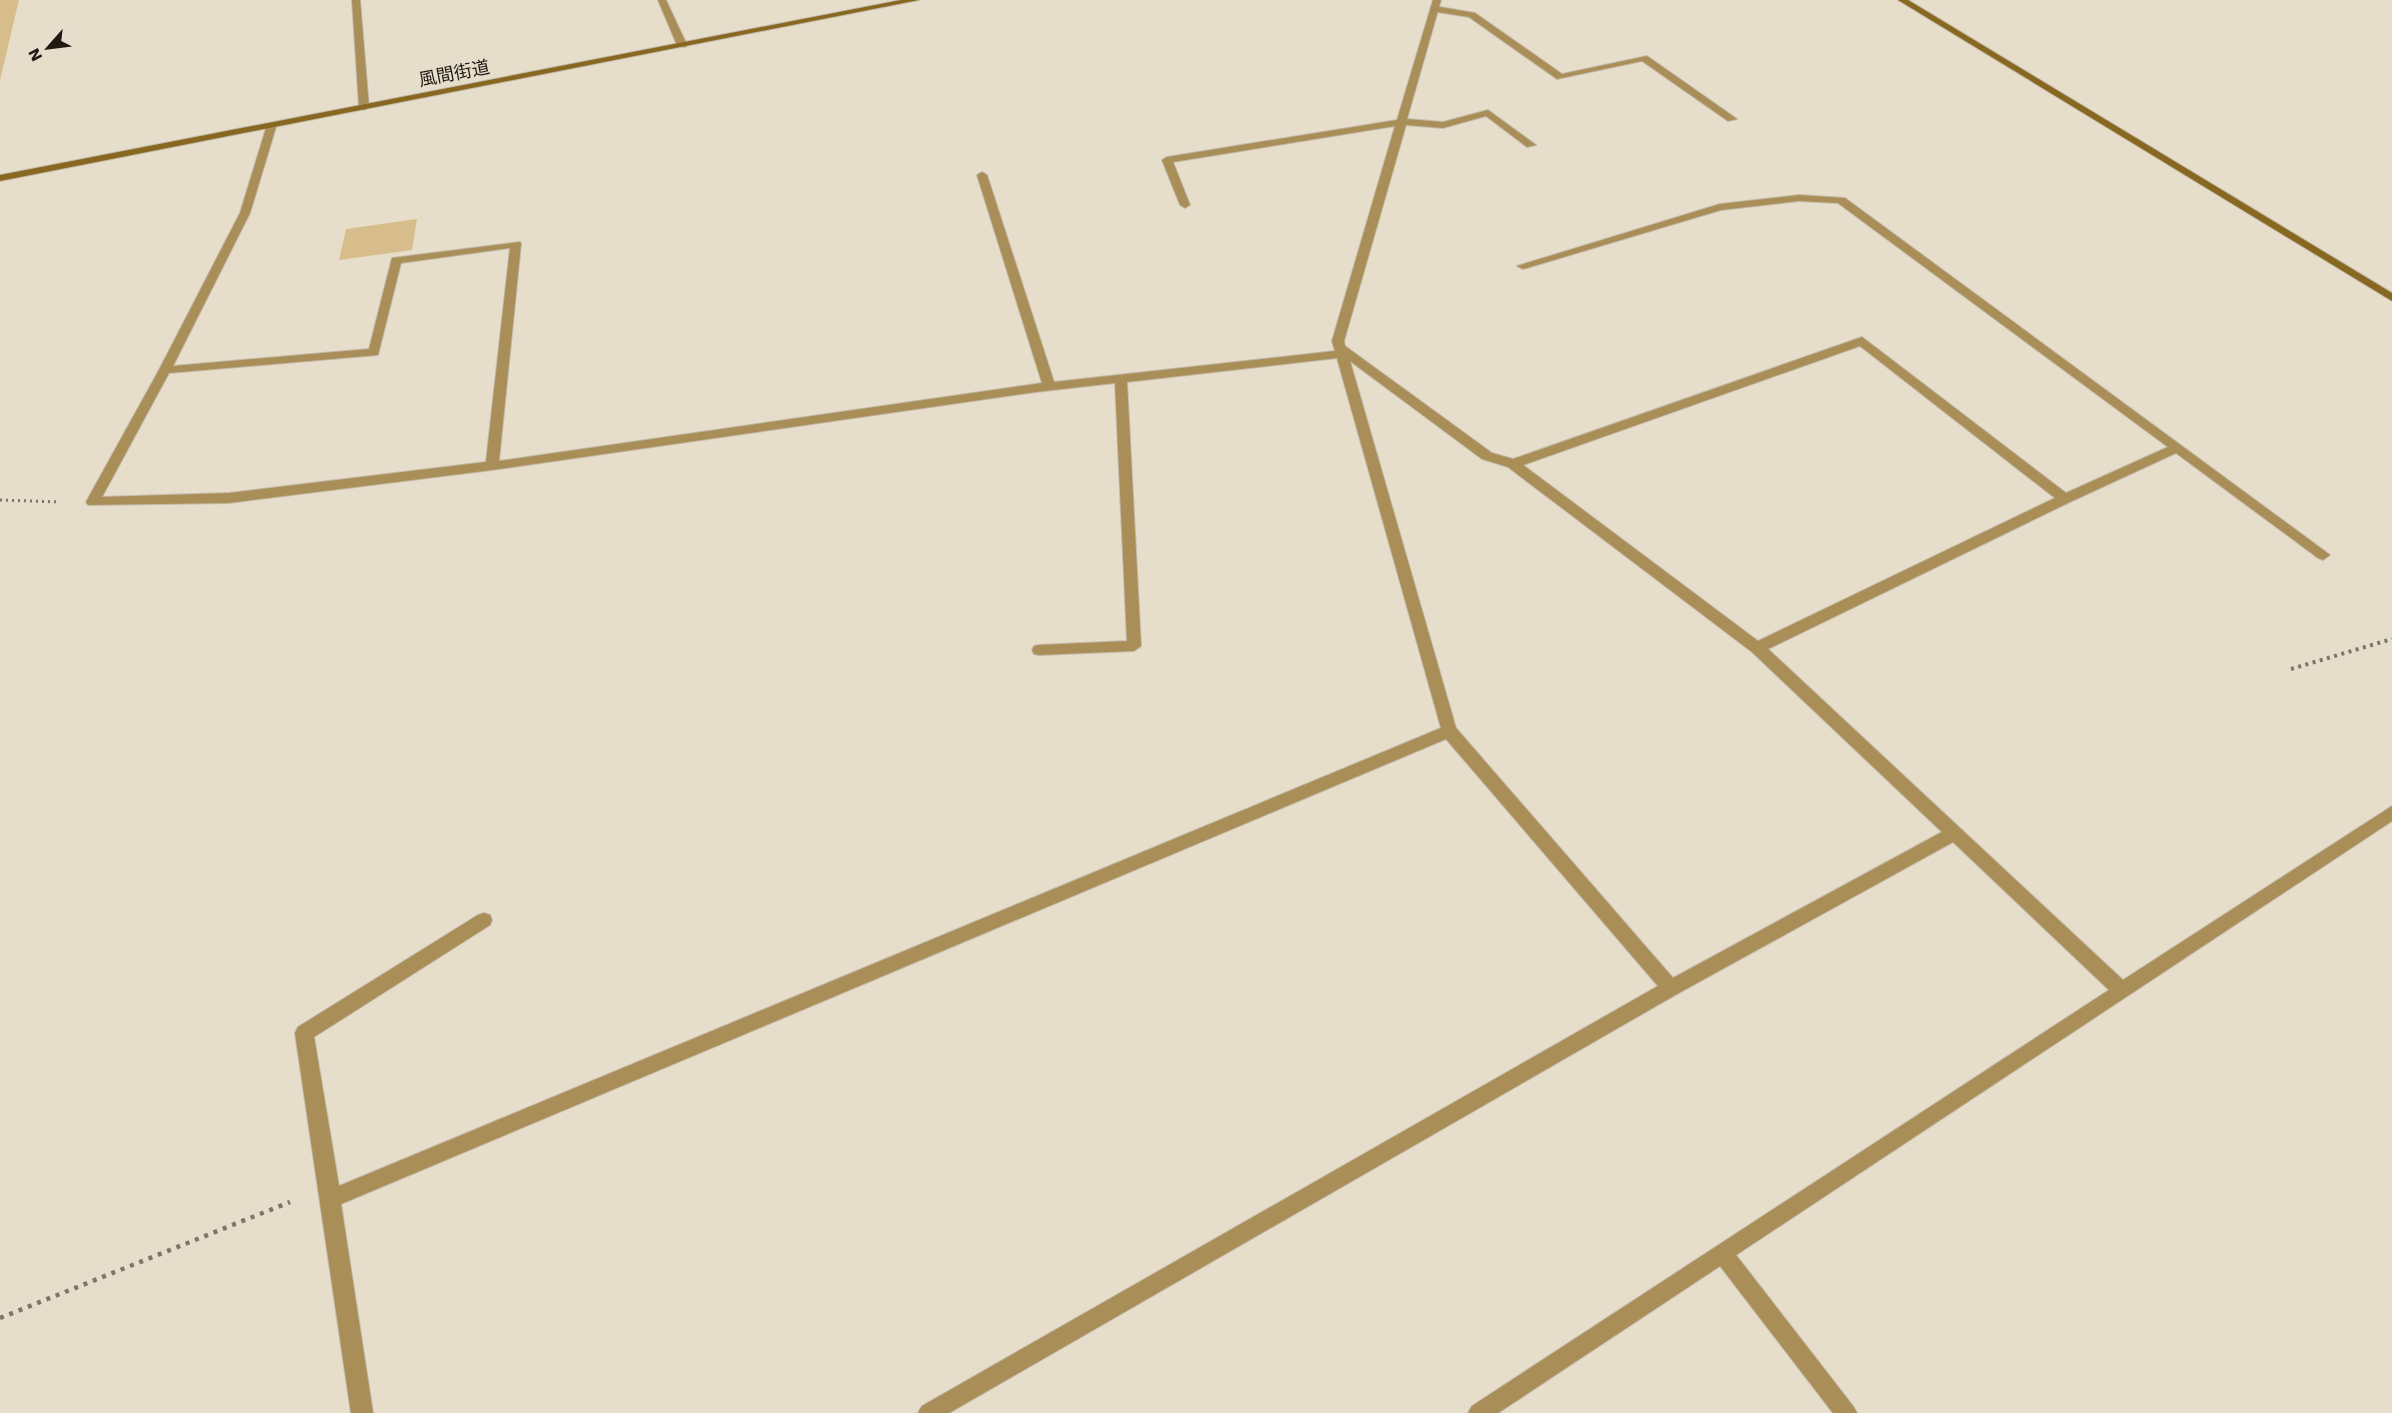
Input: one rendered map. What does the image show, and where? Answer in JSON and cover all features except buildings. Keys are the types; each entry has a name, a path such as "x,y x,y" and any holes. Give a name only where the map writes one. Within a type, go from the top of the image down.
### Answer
{"street":[{"path":"356,0 364,107"},
{"path":"662,0 682,45"},
{"name":"風間街道","path":"0,178 915,0"},
{"path":"1902,0 2392,298"},
{"path":"1671,988 1449,731 1338,341 1436,4 1472,15 1560,77 1644,58 1732,119"},
{"path":"1185,205 1167,160 1401,122 1443,126 1488,113 1531,145"},
{"path":"93,502 165,370 245,213 271,127"},
{"path":"982,175 1049,387"},
{"path":"1523,266 1720,207 1799,198 1841,200 2323,555"},
{"path":"165,370 374,352 396,260 516,244 492,466"},
{"path":"1513,464 1862,341 2065,499"},
{"path":"93,502 229,498 492,466 1049,387 1341,351 1487,456 1513,464 1757,648 2122,991"},
{"path":"1039,650 1134,646 1121,379"},
{"path":"1757,648 2065,499 2177,448"},
{"path":"330,1193 1449,731"},
{"path":"1479,1413 2392,813"},
{"path":"929,1413 1671,988 1954,833"},
{"path":"362,1413 304,1033 484,920"},
{"path":"1724,1254 1846,1413"}],"path":[{"path":"0,500 93,502"},
{"path":"2291,669 2392,639"},
{"path":"0,1318 330,1193"}],"shaded area":[{"path":"0,0 19,0 0,80"},
{"path":"417,219 412,250 339,260 346,229"}]}
